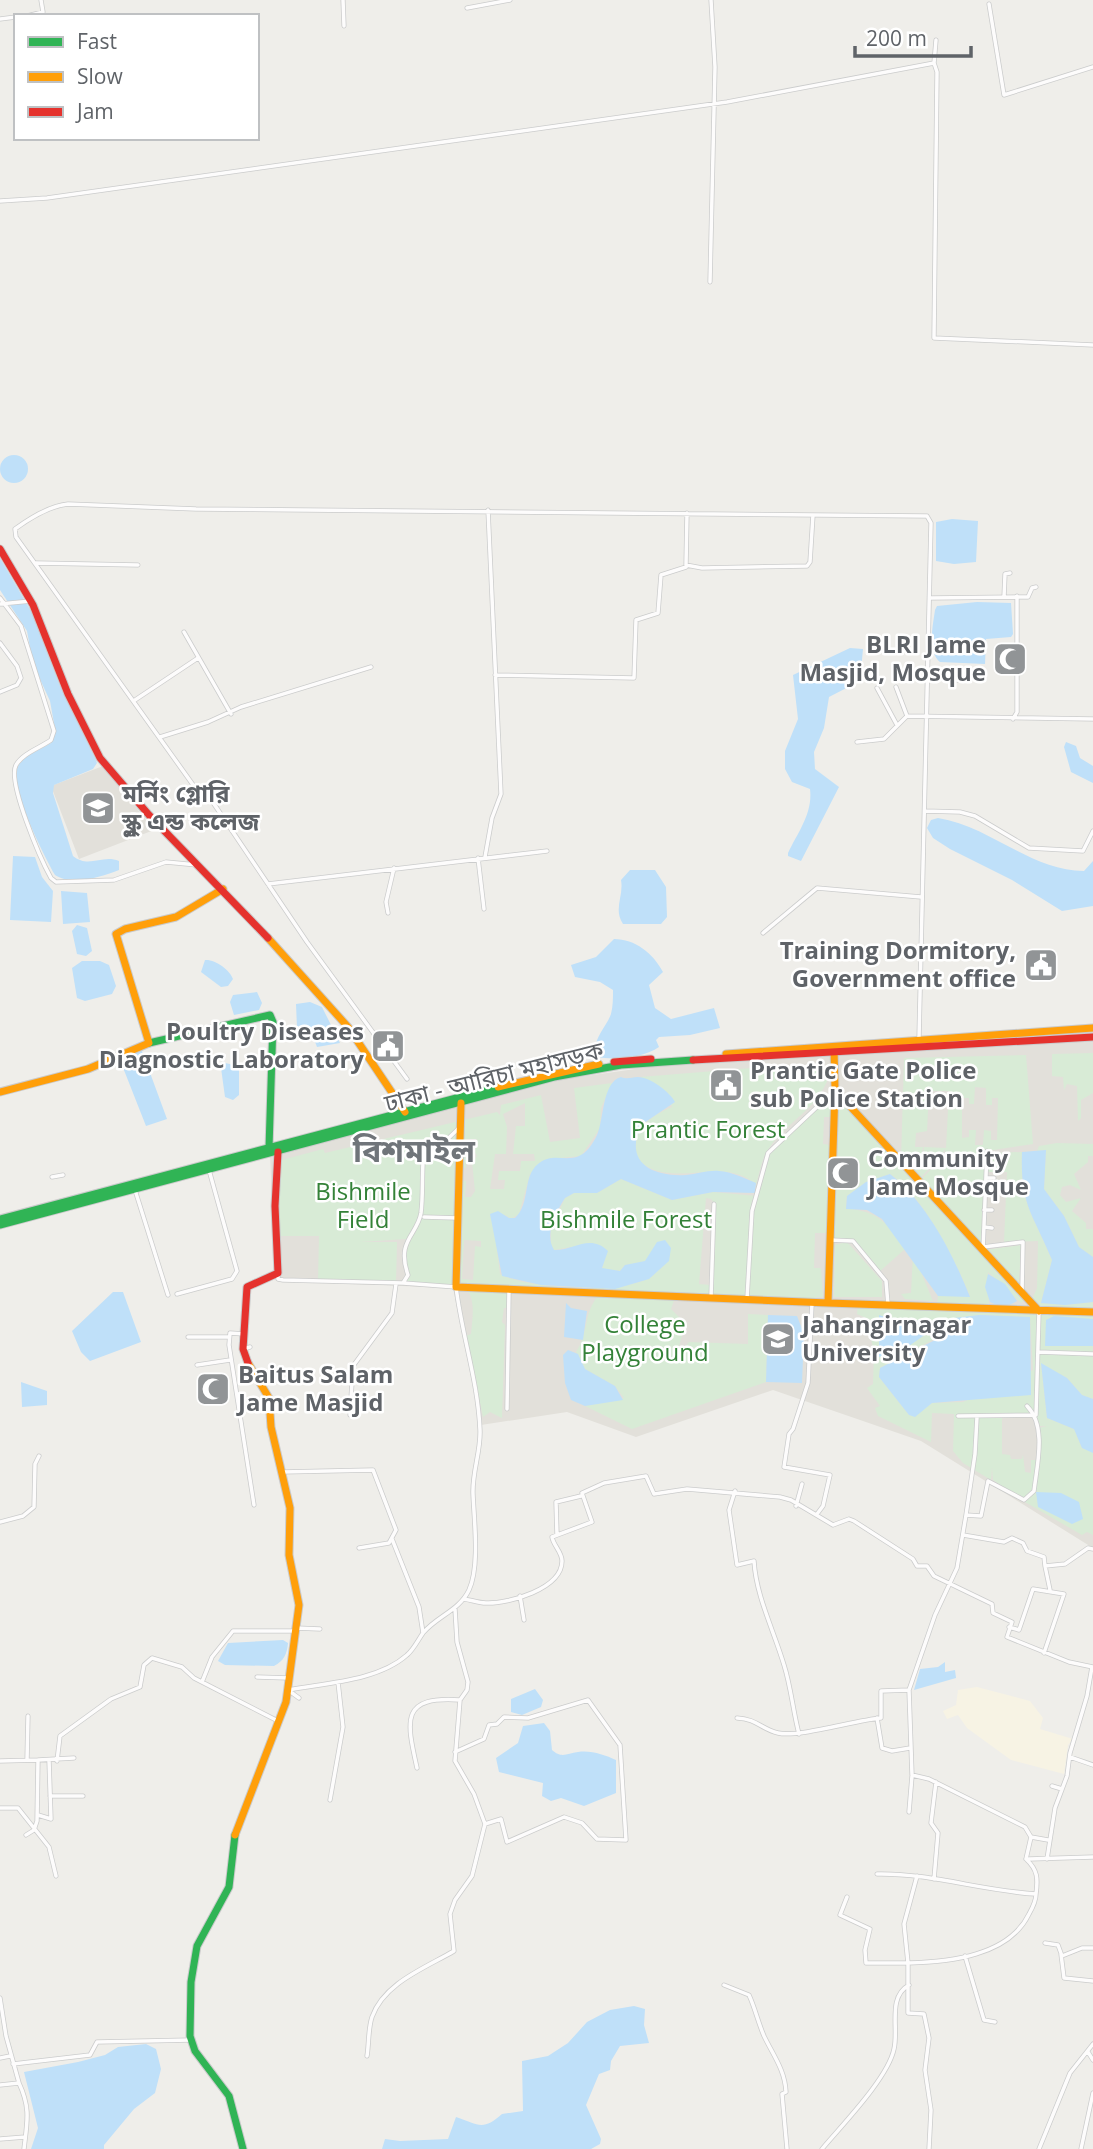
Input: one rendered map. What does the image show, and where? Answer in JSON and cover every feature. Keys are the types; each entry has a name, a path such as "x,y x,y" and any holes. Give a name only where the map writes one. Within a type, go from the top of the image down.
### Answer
{"main road":[{"path":"0,549 31,601 68,694 100,758 348,1027 405,1112"},
{"path":"149,1043 116,934 123,929 158,923 182,915 223,889"},
{"path":"0,1092 88,1069 149,1043 270,1015 273,1022 270,1148"},
{"name":"ঢাকা - আরিচা মহাসড়ক","path":"0,1225 554,1077 621,1065 834,1048 919,1038 1093,1028"},
{"name":"ঢাকা - আরিচা মহাসড়ক","path":"0,1219 559,1071 626,1060 1093,1037"},
{"path":"828,1303 834,1048"},
{"path":"835,1090 1039,1311"},
{"path":"461,1103 456,1287 747,1301 1093,1312"},
{"path":"243,2149 229,2096 195,2051 188,2020 197,1946 229,1887 236,1829 288,1690 295,1630 298,1597 289,1555 290,1508 271,1427 269,1398 244,1357 247,1348 244,1334 247,1287 278,1273 275,1206 278,1152"}],"street":[{"path":"35,14 43,12 41,0"},
{"path":"343,0 344,26"},
{"path":"467,8 510,0"},
{"path":"710,282 715,54 711,0"},
{"path":"989,4 1004,95 1093,67"},
{"path":"936,40 934,338 1093,345"},
{"path":"0,201 47,198 713,104 934,63"},
{"path":"407,1079 212,802 201,796 16,537 15,529 60,505 930,518 919,1038"},
{"path":"485,857 492,818 501,794 488,510"},
{"path":"687,513 687,567"},
{"path":"495,675 634,678 636,620 658,613 659,581 664,571 687,567 807,566 810,562 813,515"},
{"path":"36,563 138,565"},
{"path":"1004,597 1004,574 1010,573"},
{"path":"930,598 1028,597 1032,587 1036,587"},
{"path":"1013,719 1017,712 1017,596"},
{"path":"0,598 26,638 29,659 54,731 51,740 18,763 14,774 17,792 51,878 57,883 114,880 151,864 200,865"},
{"path":"2,604 31,601"},
{"path":"184,632 231,714"},
{"path":"0,643 17,666 22,678 17,685 0,692"},
{"path":"135,700 198,658"},
{"path":"160,737 231,714 241,707 371,667"},
{"path":"928,675 947,675 961,670"},
{"path":"947,675 953,680 961,680 962,677"},
{"path":"896,687 907,716"},
{"path":"877,688 897,725"},
{"path":"857,742 884,739 907,716 1093,719"},
{"path":"925,811 960,812 975,816 1029,848 1083,851 1093,831"},
{"path":"268,884 547,851"},
{"path":"478,858 484,909"},
{"path":"387,913 386,902 394,868"},
{"path":"763,933 817,888 921,897"},
{"path":"747,1301 751,1227 760,1177 768,1153 835,1090"},
{"path":"403,1283 408,1275 404,1260 407,1238 421,1211 423,1163 461,1125"},
{"path":"987,1151 983,1249 1023,1242 1022,1293"},
{"path":"177,1294 232,1279 237,1271 209,1170"},
{"path":"52,1177 62,1175"},
{"path":"986,1178 994,1178"},
{"path":"135,1190 168,1295"},
{"path":"985,1195 993,1195"},
{"path":"711,1299 714,1204"},
{"path":"985,1210 992,1210"},
{"path":"424,1217 458,1218"},
{"path":"984,1227 992,1228"},
{"path":"830,1240 853,1241 886,1281 888,1306"},
{"path":"278,1273 278,1279 283,1280 456,1287 478,1398 481,1432 473,1476 474,1571 464,1599 455,1609 432,1623 409,1654 398,1662 338,1682 288,1690"},
{"path":"350,1415 354,1366 392,1313 396,1284"},
{"path":"507,1409 509,1290"},
{"path":"811,1303 808,1383 789,1434 784,1467 830,1475 820,1514 812,1514"},
{"path":"966,1515 981,1516 988,1481 1024,1500 1034,1490 1039,1311"},
{"path":"244,1334 230,1332 230,1360 254,1505"},
{"path":"188,1337 229,1337"},
{"path":"1038,1352 1093,1354"},
{"path":"197,1365 230,1360"},
{"path":"1027,1406 1036,1415"},
{"path":"958,1416 1036,1415"},
{"path":"909,1812 912,1775 909,1690 935,1615 960,1559 975,1454 977,1417"},
{"path":"0,1522 23,1516 34,1507 35,1464 39,1456"},
{"path":"282,1472 373,1470 396,1530 389,1543 359,1548"},
{"path":"556,1535 556,1502 581,1496 595,1485 646,1476 654,1494 687,1489 702,1492 735,1491 791,1500 796,1506 833,1525 849,1519 855,1521 913,1559 917,1566 927,1566 934,1576 992,1604 993,1613 1012,1622 1007,1637 1044,1653 1093,1667 1091,1687 1048,1840 1047,1859"},
{"path":"796,1506 802,1484"},
{"path":"735,1491 729,1510 737,1565 754,1561 755,1581 786,1669 791,1705 799,1734"},
{"path":"464,1599 490,1603 520,1597 556,1581 562,1558 551,1539 591,1524 592,1520 581,1496"},
{"path":"962,1535 1004,1542 1012,1538 1023,1543 1027,1551 1044,1557 1050,1590"},
{"path":"392,1539 419,1607 423,1633"},
{"path":"1045,1566 1065,1564 1088,1548 1093,1549"},
{"path":"1009,1627 1019,1630 1033,1589 1064,1594 1044,1653"},
{"path":"520,1597 523,1620"},
{"path":"367,2056 372,2017 393,1986 454,1951 450,1914 455,1900 472,1876 485,1824 474,1794 455,1761 460,1699 467,1690 468,1682 457,1642 455,1609"},
{"path":"202,1682 212,1657 233,1631 320,1629"},
{"path":"57,1760 60,1736 111,1699 140,1687 144,1665 152,1658 182,1667 202,1682 278,1721"},
{"path":"257,1676 289,1678"},
{"path":"330,1800 343,1727 338,1682"},
{"path":"288,1690 299,1698"},
{"path":"737,1718 753,1719 777,1733 799,1734 881,1717 881,1691 909,1690"},
{"path":"417,1768 411,1743 414,1711 422,1701 435,1697 460,1699"},
{"path":"455,1752 484,1739 489,1725 498,1724 504,1717 528,1718 588,1700 620,1745 626,1840 597,1839 582,1823 564,1817 507,1842 501,1819 485,1824"},
{"path":"27,1760 28,1716"},
{"path":"877,1718 882,1748 892,1751 910,1748"},
{"path":"1070,1757 1093,1765"},
{"path":"0,1761 74,1758"},
{"path":"26,1835 34,1830 38,1815 38,1760"},
{"path":"38,1815 51,1819 50,1760"},
{"path":"912,1775 936,1783 1025,1827 1031,1837 1027,1859"},
{"path":"934,1879 937,1833 931,1823 936,1783"},
{"path":"1052,1786 1062,1789"},
{"path":"50,1796 83,1796"},
{"path":"0,1808 18,1808 49,1847 56,1876"},
{"path":"1031,1837 1048,1840"},
{"path":"1027,1859 1093,1857"},
{"path":"847,1897 840,1915 870,1929 865,1950 866,1963 937,1962 993,1947 1021,1929 1036,1894 1038,1879 1027,1859"},
{"path":"877,1874 918,1876 984,1890 1036,1894"},
{"path":"918,1876 904,1924 909,1984 908,2013 924,2014 928,2023 925,2070 931,2110 929,2149"},
{"path":"1045,1943 1058,1945 1063,1978 1093,1981"},
{"path":"1061,1954 1093,1948"},
{"path":"965,1956 984,2020 995,2022"},
{"path":"822,2149 886,2070 894,2049 898,1999 900,1992 909,1984"},
{"path":"724,1985 749,1994 766,2039 780,2064 786,2085 786,2092 782,2094 787,2149"},
{"path":"0,1998 10,2056 29,2120 24,2149"},
{"path":"0,2039 7,2039"},
{"path":"13,2064 90,2055 97,2042 191,2040"},
{"path":"1039,2149 1070,2073 1093,2044"},
{"path":"1088,2052 1093,2060"},
{"path":"0,2058 10,2056"},
{"path":"0,2085 19,2082"},
{"path":"1081,2149 1093,2093"},
{"path":"0,2139 25,2137"}],"shaded area":[{"name":"মর্নিং গ্লোরি স্কুল এন্ড কলেজ","path":"103,766 154,830 79,859 51,786"},
{"name":"Jahangirnagar University","path":"1093,1041 1093,1548 921,1441 773,1390 636,1437 567,1412 481,1425 453,1288 276,1281 270,1156 558,1080 649,1067"},
{"path":"977,1687 1030,1701 1043,1718 1040,1729 1073,1739 1068,1745 1064,1774 1011,1760 967,1728 958,1715 947,1719 943,1711 956,1705 958,1690"}],"green space":[{"path":"1093,1053 1093,1093 1081,1100 1081,1118 1078,1121 1077,1086 1067,1084 1064,1090 1063,1077 1052,1076 1052,1054"},
{"path":"1026,1055 1033,1144 987,1151 983,1250 919,1181 945,1156 945,1149 939,1160 923,1159 924,1147 946,1148 949,1091 929,1091 927,1131 916,1133 915,1147 923,1147 921,1160 937,1161 919,1179 901,1160 904,1058","holes":["975,1087 986,1088 986,1105 992,1105 992,1098 998,1098 997,1140 991,1140 991,1131 984,1130 983,1145 975,1145 976,1130 969,1130 969,1137 962,1138 962,1098 969,1098 969,1104 974,1104"]},
{"name":"Prantic Forest","path":"776,1066 832,1067 827,1082 812,1105 783,1131 766,1153 756,1185 743,1176 729,1172 665,1172 650,1168 636,1158 637,1139 643,1125 655,1115 672,1107 667,1092 640,1077"},
{"name":"Bishmile Field","path":"612,1083 601,1108 600,1128 581,1156 550,1159 530,1174 519,1214 511,1219 505,1215 495,1233 500,1274 531,1283 574,1288 618,1286 636,1283 653,1275 664,1263 656,1248 645,1262 625,1265 620,1271 602,1269 606,1254 571,1247 554,1250 551,1246 551,1229 565,1198 574,1193 597,1193 621,1179 672,1200 713,1192 756,1196 750,1214 749,1241 752,1215 770,1154 834,1092 833,1117 824,1117 823,1144 830,1145 829,1233 815,1233 814,1268 821,1268 823,1297 816,1297 816,1302 748,1300 749,1253 747,1301 405,1283 406,1239 360,1242 397,1242 396,1284 318,1281 319,1236 280,1236 275,1206 278,1161 323,1149 325,1153 497,1112 500,1115 501,1105 541,1095 550,1142 580,1138 574,1088","holes":["525,1103 525,1126 516,1126 513,1154 534,1154 535,1161 521,1161 520,1171 499,1171 498,1180 505,1180 504,1189 490,1189 495,1154 506,1154 507,1127 503,1114","466,1139 477,1139 474,1151 477,1156 472,1162 475,1191 471,1197 465,1197 466,1181 461,1181 461,1168 466,1168","706,1198 715,1204 710,1285 699,1284","464,1240 481,1241 481,1247 475,1246 473,1280 462,1279"]},
{"path":"837,1096 1026,1299 1021,1303 988,1272 989,1306 937,1305 938,1296 970,1296 937,1229 915,1197 890,1174 866,1182 847,1196 846,1208 881,1220 905,1249 879,1272 853,1241 832,1240"},
{"path":"1057,1143 1093,1144 1093,1156 1088,1156 1088,1162 1074,1174 1081,1190 1070,1185 1062,1187 1060,1195 1066,1202 1081,1198 1072,1211 1086,1223 1086,1229 1093,1229 1093,1257 1079,1247 1064,1216 1044,1189 1046,1150 1037,1151 1039,1146"},
{"path":"1022,1152 1026,1198 1052,1260 1041,1303 1065,1305 1093,1302 1093,1319 1046,1339 1045,1345 1093,1346 1093,1399 1082,1395 1067,1378 1041,1364 1047,1418 1074,1429 1082,1448 1093,1452 1093,1535 1087,1532 1082,1535 1025,1502 1028,1498 1024,1500 993,1480 992,1468 991,1480 963,1463 953,1451 954,1414 932,1413 931,1442 878,1416 875,1408 880,1406 867,1388 873,1384 874,1353 871,1338 878,1336 879,1331 872,1332 873,1321 857,1314 858,1306 1039,1311 1031,1302 1037,1288 1038,1241 1004,1242 1007,1172 988,1172 989,1153","holes":["979,1315 1030,1317 1033,1370 963,1402 932,1403 909,1415 879,1377 880,1368","1036,1415 1038,1426 1047,1426 1038,1428 1037,1460 1031,1460 1031,1473 1025,1472 1023,1455 1022,1459 1011,1459 1010,1455 1002,1454 1002,1417"]},
{"path":"847,1242 882,1281 882,1297 834,1297 835,1245"},
{"path":"1021,1245 1019,1286 985,1250"},
{"path":"913,1253 933,1301 905,1299 901,1294 911,1293"},
{"name":"Bishmile Forest","path":"467,1290 507,1292 508,1308 504,1308 502,1322 505,1325 502,1418 490,1412 483,1417 466,1336 471,1334 473,1311"},
{"name":"College Playground","path":"597,1297 674,1300 671,1309 681,1319 682,1335 676,1358 689,1342 748,1344 748,1314 768,1315 766,1382 632,1429 585,1406 624,1398 615,1386 585,1369 576,1352"}],"water":[{"path":"14,455 24,459 28,469 24,479 14,483 4,479 0,469 4,459"},
{"path":"952,519 978,521 976,562 954,564 936,561 936,522"},
{"path":"0,558 32,613 60,686 97,763 93,769 54,785 53,793 73,856 85,861 119,861 119,870 112,873 78,880 55,875 23,806 16,778 19,764 51,743 55,729 50,701 33,664 27,631 0,590"},
{"path":"977,602 1011,603 1013,634 1011,637 986,639 985,664 940,662 932,645 937,606"},
{"path":"850,648 863,649 860,681 829,697 824,728 814,752 815,769 839,787 801,861 788,856 807,814 810,798 810,789 792,782 785,769 785,751 798,719 793,675"},
{"path":"1066,742 1076,746 1080,758 1093,766 1093,783 1071,772 1064,747"},
{"path":"938,818 975,830 1046,864 1084,871 1093,861 1093,906 1062,911 1012,880 950,849 933,838 927,828 931,820"},
{"path":"13,856 35,857 42,877 53,891 51,922 10,920"},
{"path":"630,870 655,870 666,887 667,917 661,924 623,924 619,913 621,880"},
{"path":"61,891 87,893 90,922 63,924"},
{"path":"77,925 87,928 92,951 86,956 77,954 72,931"},
{"path":"614,939 629,941 643,948 663,972 649,985 655,1008 671,1019 714,1008 720,1028 690,1035 659,1037 656,1040 659,1047 636,1056 596,1057 597,1040 611,1014 613,990 600,982 575,977 571,965 596,957"},
{"path":"205,960 217,963 229,972 233,979 228,986 221,987 201,972"},
{"path":"82,961 100,961 109,965 116,986 112,994 85,1001 77,998 72,968"},
{"path":"257,992 262,1003 259,1010 234,1015 230,1002 233,995"},
{"path":"310,1002 322,1007 340,1043 317,1047 311,1031 297,1028 296,1004"},
{"path":"142,1051 167,1119 146,1126 120,1060 121,1056"},
{"path":"225,1063 239,1066 239,1095 233,1100 225,1097 221,1068"},
{"path":"621,1077 648,1079 675,1102 641,1125 636,1149 644,1165 652,1170 673,1175 715,1171 729,1173 756,1183 755,1193 713,1192 672,1200 621,1179 597,1193 574,1193 565,1198 552,1223 550,1237 554,1250 595,1243 608,1251 602,1268 620,1271 625,1265 645,1261 657,1242 665,1240 671,1248 669,1261 649,1279 615,1289 541,1285 502,1276 490,1214 498,1211 509,1218 515,1218 523,1205 530,1176 538,1164 553,1158 575,1157 590,1147 597,1135 610,1086"},
{"path":"1046,1150 1044,1189 1064,1216 1079,1247 1093,1257 1093,1302 1065,1305 1041,1303 1052,1260 1026,1198 1022,1152"},
{"path":"890,1174 916,1199 927,1214 956,1264 970,1297 938,1296 882,1219 867,1210 846,1209 847,1196 866,1182"},
{"path":"988,1274 1005,1284 1017,1301 1003,1306 990,1302 985,1287"},
{"path":"113,1292 123,1292 141,1342 90,1361 81,1352 72,1331"},
{"path":"566,1303 571,1308 587,1311 583,1340 564,1337"},
{"path":"768,1315 797,1316 804,1334 802,1383 766,1382"},
{"path":"879,1315 899,1321 923,1320 933,1329 909,1346 879,1357"},
{"path":"979,1315 1030,1317 1031,1395 932,1403 915,1417 909,1415 879,1377 880,1368 941,1337 954,1318"},
{"path":"1054,1316 1093,1319 1093,1346 1045,1346 1046,1320"},
{"path":"568,1350 578,1354 585,1369 615,1386 623,1400 585,1406 571,1400 565,1383 563,1355"},
{"path":"1041,1363 1067,1378 1082,1395 1093,1399 1093,1453 1082,1448 1074,1429 1047,1418"},
{"path":"21,1382 47,1391 47,1405 22,1407"},
{"path":"1036,1492 1061,1493 1079,1502 1083,1519 1072,1524 1038,1507"},
{"path":"283,1640 288,1643 286,1654 274,1666 225,1665 218,1661 228,1643"},
{"path":"945,1662 945,1672 955,1670 956,1678 914,1690 920,1669 938,1667"},
{"path":"535,1689 543,1700 541,1707 522,1715 511,1712 511,1699"},
{"path":"544,1723 550,1731 552,1750 556,1753 562,1755 588,1752 616,1760 616,1793 584,1806 561,1798 551,1801 542,1796 543,1783 499,1772 496,1758 518,1743 523,1726"},
{"path":"634,2006 645,2009 644,2025 649,2043 620,2046 611,2061 610,2070 599,2074 586,2105 601,2139 600,2144 591,2149 382,2149 385,2139 448,2139 456,2117 485,2125 502,2114 523,2111 522,2061 548,2056 568,2043 587,2022 610,2010"},
{"path":"146,2044 156,2049 161,2069 155,2093 134,2109 104,2145 104,2149 31,2149 38,2128 24,2072 105,2055 118,2047"}],"traffic: fast":[{"path":"149,1043 270,1015 273,1022 269,1148"},
{"path":"0,1225 554,1077 621,1065 693,1060"},
{"path":"0,1219 498,1087"},
{"path":"235,1835 229,1887 197,1946 191,1982 190,2036 195,2051 229,2096 243,2149"}],"traffic: slow":[{"path":"0,1092 88,1069 149,1043 116,934 125,929 176,917 223,889"},
{"path":"268,938 348,1027 405,1112"},
{"path":"726,1054 1093,1028"},
{"path":"834,1048 835,1090 1039,1311"},
{"path":"498,1087 599,1064"},
{"path":"835,1090 828,1303 1093,1312"},
{"path":"461,1103 456,1287 828,1303"},
{"path":"235,1835 286,1702 299,1605 289,1555 290,1508 271,1427 269,1398 248,1363"}],"traffic: jam":[{"path":"0,549 33,605 68,694 100,758 149,815 268,938"},
{"path":"693,1060 1093,1037"},
{"path":"614,1062 651,1059"},
{"path":"248,1363 243,1349 247,1287 278,1273 275,1206 278,1152"}],"place":[{"name":"BLRI Jame Masjid, Mosque","path":"1010,659"},
{"name":"মর্নিং গ্লোরি স্কুল এন্ড কলেজ","path":"98,808"},
{"name":"Training Dormitory, Government office","path":"1041,965"},
{"name":"Poultry Diseases Diagnostic Laboratory","path":"388,1046"},
{"name":"Prantic Gate Police sub Police Station","path":"726,1085"},
{"name":"Community Jame Mosque","path":"843,1173"},
{"name":"Jahangirnagar University","path":"778,1339"},
{"name":"Baitus Salam Jame Masjid","path":"213,1389"}],"district":[{"name":"বিশমাইল","path":"414,1151"}]}
